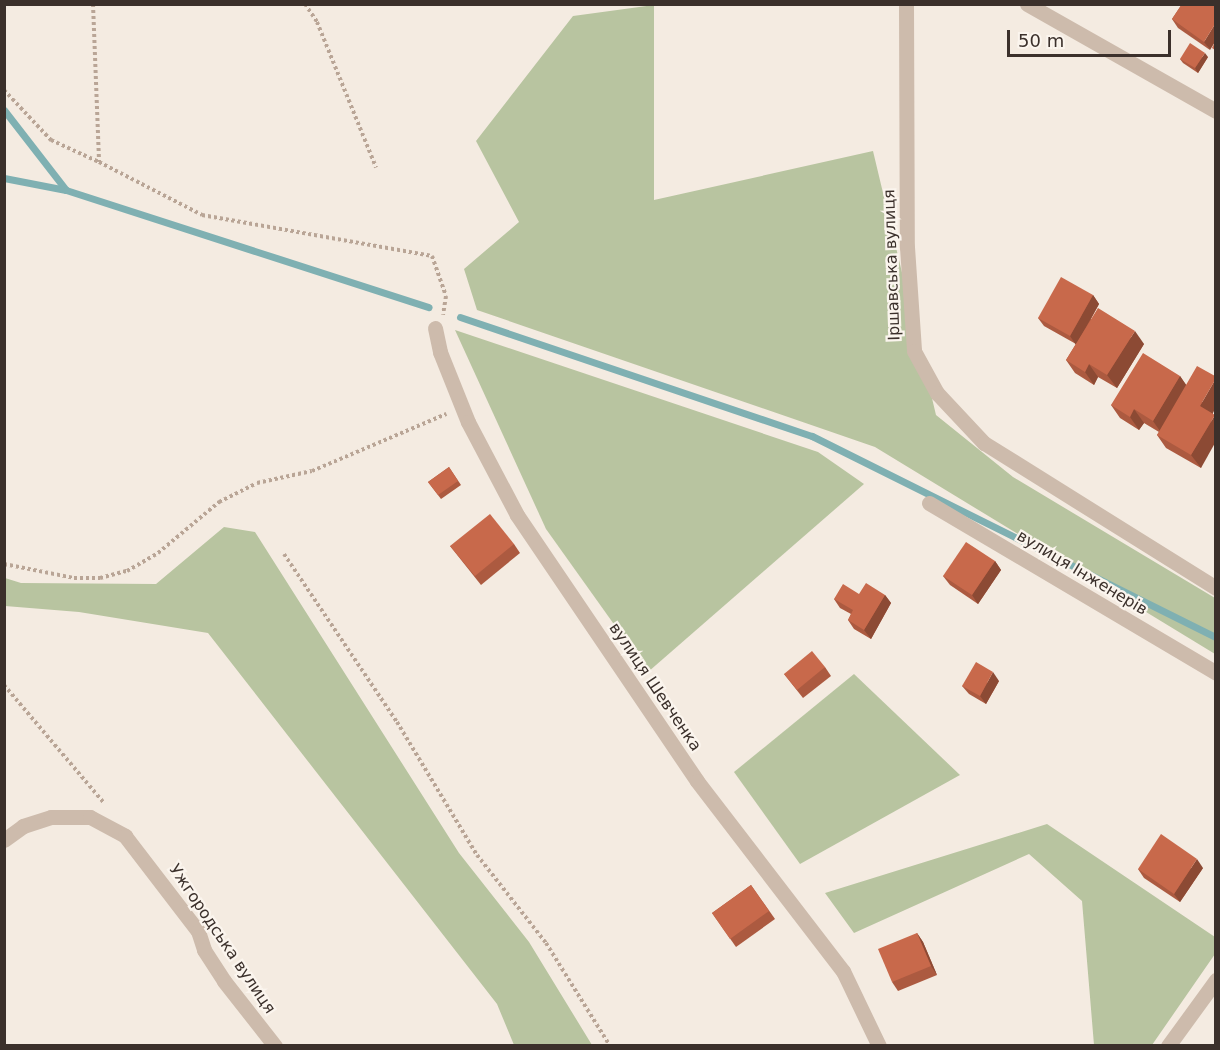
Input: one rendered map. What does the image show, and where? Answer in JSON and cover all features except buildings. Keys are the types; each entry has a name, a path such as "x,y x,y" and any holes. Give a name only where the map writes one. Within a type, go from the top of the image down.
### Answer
{"street":[{"name":"Іршавська вулиця","path":"906,4 907,247 914,351 937,393 984,443 1215,588"},
{"path":"1027,4 1215,111"},
{"name":"вулиця Шевченка","path":"435,328 440,352 462,407 517,515 697,781 843,971 879,1046"},
{"name":"вулиця Інженерів","path":"929,504 1215,673"},
{"path":"4,840 23,826 51,817 90,817 114,828"},
{"name":"Ужгородська вулиця","path":"114,828 137,849 198,931 212,964 275,1046"},
{"path":"1168,1046 1215,980"}],"path":[{"path":"93,4 99,162"},
{"path":"305,4 317,22 376,167"},
{"path":"4,90 51,140 202,215 432,256 446,296 444,313 435,328"},
{"path":"4,564 74,578 100,578 127,571 158,553 219,502 257,483 312,471 462,407"},
{"path":"284,554 398,722 477,855 546,943 610,1046"},
{"path":"4,685 111,812 114,828"}],"green space":[{"path":"654,5 654,200 873,151 936,415 1013,477 1215,598 1215,654 875,447 477,310 464,269 519,222 476,141 573,16"},
{"path":"455,330 818,452 864,484 648,672 546,529"},
{"path":"224,527 255,532 459,853 529,942 592,1045 514,1045 497,1004 208,633 79,612 5,606 5,578 21,583 156,584"},
{"path":"854,674 960,775 800,864 734,772"},
{"path":"1047,824 1215,937 1215,954 1152,1045 1094,1045 1082,901 1029,854 854,933 825,893"}],"waterway":[{"path":"4,110 66,190"},
{"path":"4,178 66,190 429,307"},
{"path":"460,317 812,436 1216,637"}]}
